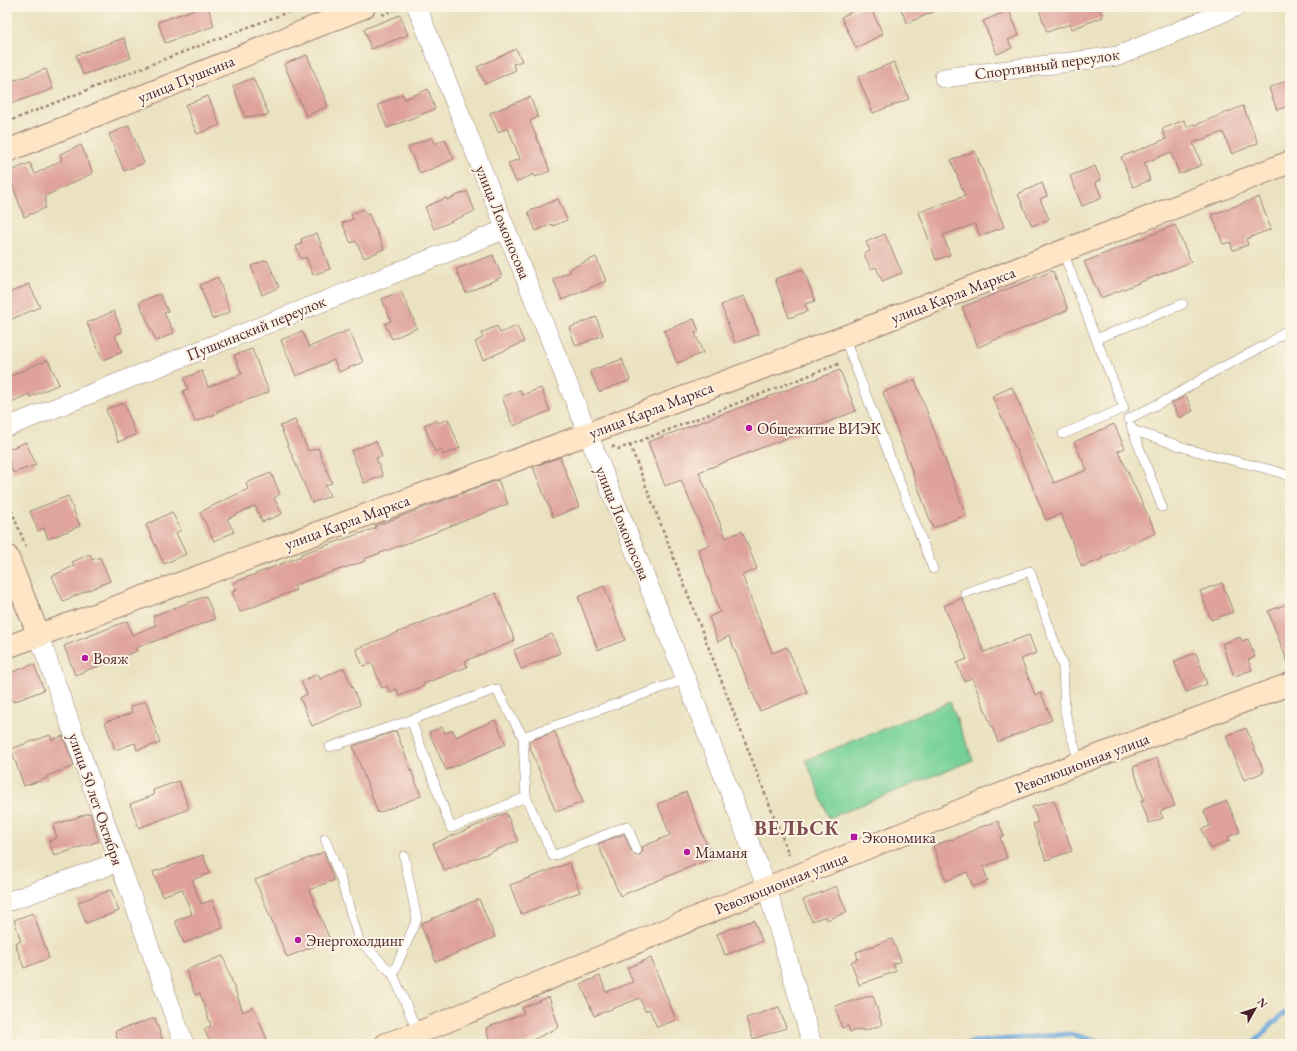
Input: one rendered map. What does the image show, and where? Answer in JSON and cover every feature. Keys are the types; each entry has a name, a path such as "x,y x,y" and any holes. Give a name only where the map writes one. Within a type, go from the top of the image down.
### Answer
{"main road":[{"name":"улица Пушкина","path":"7,151 364,7"},
{"name":"улица Карла Маркса","path":"7,647 587,434 844,337 1290,162"},
{"name":"улица 50 лет Октября","path":"7,556 39,636"},
{"name":"Революционная улица","path":"386,1044 418,1033 767,888 1079,763 1290,684"}],"street":[{"name":"улица Ломоносова","path":"417,7 686,680 767,888 812,1044"},
{"name":"Спортивный переулок","path":"944,78 1118,56 1236,7"},
{"name":"Пушкинский переулок","path":"7,427 506,229"},
{"name":"улица 50 лет Октября","path":"39,636 118,862 184,1044"},
{"path":"7,902 118,862"}],"lane":[{"path":"1062,252 1162,508"},
{"path":"1096,339 1184,304"},
{"path":"1128,419 1168,399 1217,370 1268,344 1290,328"},
{"path":"844,337 934,569"},
{"path":"1064,434 1124,408"},
{"path":"1132,430 1195,451 1290,476"},
{"path":"965,594 1030,571 1063,667 1065,712 1079,763"},
{"path":"523,737 686,680"},
{"path":"330,747 496,690 523,737 526,797 553,856 627,826 637,850"},
{"path":"411,720 451,828 526,797"},
{"path":"325,839 340,878 359,940 393,974 418,1033"},
{"path":"393,974 417,919 404,856"}],"path":[{"path":"7,122 157,62 301,7"},
{"path":"630,445 789,856"}],"green space":[{"path":"950,702 973,760 829,818 806,760"}],"building":[{"path":"201,7 208,7 214,26 165,43 158,22"},
{"path":"862,7 870,7 883,34 856,48 841,17"},
{"path":"900,7 945,7 907,23"},
{"path":"1038,7 1099,7 1103,17 1072,29 1070,24 1047,32"},
{"path":"1009,10 1019,35 1008,40 1012,48 997,54 983,21"},
{"path":"400,15 408,35 371,49 364,29"},
{"path":"124,38 131,58 83,75 76,55"},
{"path":"516,49 522,61 513,64 516,70 485,84 477,67"},
{"path":"307,55 328,106 306,116 284,64"},
{"path":"894,62 909,99 873,113 858,77"},
{"path":"46,69 53,89 7,105 7,83"},
{"path":"253,78 269,115 245,117 233,86"},
{"path":"1290,79 1290,105 1277,110 1269,88"},
{"path":"428,89 435,109 387,128 378,105 402,94 405,99"},
{"path":"208,96 220,125 197,134 185,105"},
{"path":"530,97 538,117 530,121 550,171 535,177 534,174 516,182 508,163 520,159 508,128 498,132 490,113"},
{"path":"1243,106 1258,143 1232,154 1223,132 1193,143 1202,165 1179,174 1171,152 1144,163 1150,180 1133,187 1121,157 1166,139 1162,129 1184,120 1187,127 1194,124 1195,125"},
{"path":"129,126 144,163 124,171 109,134"},
{"path":"432,137 435,144 445,139 454,159 420,174 408,147"},
{"path":"81,145 93,173 45,196 45,208 24,217 8,172 30,163 35,174 62,160 60,154"},
{"path":"975,151 1004,227 980,236 975,224 943,235 950,255 936,260 919,212 965,196 951,160"},
{"path":"1095,166 1101,180 1095,182 1102,198 1082,206 1070,176"},
{"path":"1042,183 1047,196 1040,199 1049,219 1032,226 1018,194"},
{"path":"467,191 475,211 434,229 425,207 446,198 447,200"},
{"path":"1259,197 1271,229 1246,239 1248,245 1233,250 1230,242 1223,244 1212,215"},
{"path":"558,199 567,220 553,226 552,224 536,231 528,212"},
{"path":"364,209 367,215 369,214 384,249 364,258 356,241 351,243 342,223 353,219 351,214"},
{"path":"1175,225 1191,262 1101,298 1084,262"},
{"path":"317,233 330,269 313,275 306,257 301,259 296,246 302,244 301,239"},
{"path":"885,234 902,273 882,281 876,267 871,269 864,254 870,251 866,242"},
{"path":"493,255 502,277 466,293 456,269"},
{"path":"596,257 606,281 562,300 553,279 570,272 569,269"},
{"path":"267,260 279,287 262,295 251,266"},
{"path":"803,269 815,301 805,304 808,311 789,318 775,279"},
{"path":"1053,271 1068,310 978,347 962,307"},
{"path":"218,277 230,312 212,319 200,285"},
{"path":"29,284 40,307 7,321 7,294"},
{"path":"401,291 417,328 392,339 385,324 391,321 382,299"},
{"path":"160,294 168,311 164,313 174,333 156,341 139,302"},
{"path":"744,296 759,334 735,343 721,305"},
{"path":"114,311 122,332 115,335 122,352 103,360 87,323"},
{"path":"596,317 603,335 576,346 569,328"},
{"path":"694,319 699,331 695,333 703,353 677,363 664,331"},
{"path":"497,326 500,333 517,326 524,342 483,360 475,342 483,338 481,333"},
{"path":"349,330 363,362 339,372 334,360 296,376 281,340 302,331 309,347"},
{"path":"252,349 269,392 217,411 218,413 195,422 183,391 188,389 184,378 202,371 208,387 242,374 234,355"},
{"path":"622,359 630,380 599,392 590,371"},
{"path":"48,360 59,384 30,397 29,394 7,404 7,378"},
{"path":"840,370 856,411 699,472 726,538 742,531 757,569 742,575 772,653 787,647 807,692 760,711 729,636 718,642 709,617 720,612 698,549 709,545 681,480 665,486 648,442"},
{"path":"915,380 966,515 933,528 883,392"},
{"path":"1012,387 1054,483 1087,470 1074,442 1114,424 1125,448 1118,451 1156,533 1082,567 1061,514 1046,520 1030,480 992,396"},
{"path":"541,388 550,411 513,426 502,397 520,390 522,395"},
{"path":"1186,396 1193,411 1179,418 1172,403"},
{"path":"124,403 136,435 118,442 106,409"},
{"path":"448,419 460,448 443,455 441,449 435,452 424,425 437,420 438,423"},
{"path":"295,420 308,451 318,448 332,483 325,485 330,496 312,503 280,426"},
{"path":"376,441 382,456 376,458 383,476 364,483 351,451"},
{"path":"26,442 36,465 13,473 7,455 7,450"},
{"path":"560,457 579,507 553,517 533,467"},
{"path":"271,473 280,494 274,498 282,514 262,522 255,506 227,519 234,532 214,541 200,512 248,489 246,483"},
{"path":"498,480 508,504 364,559 365,561 294,585 296,590 240,612 232,592 237,590 233,583 301,556 301,554 376,528 375,526"},
{"path":"68,496 80,526 48,539 44,528 38,531 30,511"},
{"path":"172,512 181,530 176,533 186,554 164,564 146,525"},
{"path":"90,554 92,560 100,557 110,581 63,601 52,576 74,566 72,562"},
{"path":"1222,583 1233,612 1211,620 1200,591"},
{"path":"604,586 625,640 598,650 578,597"},
{"path":"496,593 515,641 465,661 467,667 423,684 424,686 399,696 397,689 390,692 387,686 382,688 372,663 363,666 356,649"},
{"path":"206,596 215,619 136,648 137,651 75,675 64,646 127,621 132,635 156,625 153,616"},
{"path":"962,598 984,652 1029,635 1036,653 1021,659 1035,695 1041,693 1052,720 998,742 972,678 964,681 957,663 967,659 944,606"},
{"path":"1290,603 1290,666 1289,666 1268,611"},
{"path":"552,634 560,653 521,669 514,650"},
{"path":"1240,637 1242,641 1248,639 1255,657 1248,660 1252,670 1234,676 1222,644"},
{"path":"1196,653 1207,684 1186,692 1174,661"},
{"path":"34,664 44,690 13,702 7,686 7,674"},
{"path":"344,668 360,705 312,726 300,698 307,694 301,681 318,674 320,679"},
{"path":"146,701 160,743 137,750 135,743 115,750 105,722 132,713 130,707"},
{"path":"495,720 506,744 446,770 429,732 442,727 445,733 453,730 456,737"},
{"path":"1246,728 1264,772 1244,780 1226,736"},
{"path":"396,731 421,796 378,813 353,746"},
{"path":"555,732 583,802 556,812 529,745 529,741"},
{"path":"50,735 52,740 63,736 74,766 47,776 48,778 24,786 11,749"},
{"path":"1157,758 1175,806 1160,811 1163,818 1149,823 1141,801 1144,800 1133,767"},
{"path":"179,781 189,809 139,828 130,804 154,795 153,790"},
{"path":"686,792 712,858 620,896 598,844 624,834 632,853 636,856 640,855 643,851 642,847 670,835 658,804"},
{"path":"1054,800 1072,851 1046,860 1033,824 1038,822 1032,807"},
{"path":"1227,801 1240,832 1228,837 1229,841 1210,849 1202,829 1210,826 1204,811"},
{"path":"90,813 99,841 54,856 49,841 57,838 53,825"},
{"path":"506,813 518,841 445,871 433,844"},
{"path":"998,821 1004,836 1000,837 1007,858 983,867 988,881 973,887 967,872 946,881 933,846 952,840"},
{"path":"324,852 334,880 309,890 330,940 287,957 255,880"},
{"path":"203,855 210,873 192,880 201,904 212,900 223,928 184,943 175,921 192,914 182,889 162,896 153,872"},
{"path":"569,863 580,892 521,914 510,885"},
{"path":"836,886 847,912 827,920 826,916 812,921 803,900"},
{"path":"111,890 119,911 86,923 78,902"},
{"path":"479,899 495,937 436,962 421,925 422,923"},
{"path":"33,913 49,958 24,968 15,943 21,941 14,920"},
{"path":"754,920 762,941 725,955 717,934"},
{"path":"892,939 901,961 893,964 896,971 859,985 851,962 858,959 856,952"},
{"path":"223,956 243,1012 253,1007 267,1039 257,1044 211,1044 204,1029 211,1026 200,993 195,995 186,970"},
{"path":"651,958 676,1020 657,1027 649,1009 645,1011 640,998 594,1016 581,984 600,976 606,992 633,982 627,968"},
{"path":"873,995 882,1025 863,1031 862,1029 850,1032 848,1026 842,1028 835,1006"},
{"path":"549,997 559,1027 525,1044 490,1044 486,1028 524,1013 522,1008"},
{"path":"779,1007 786,1028 753,1039 746,1018"},
{"path":"155,1018 164,1044 119,1044 115,1031"}],"waterway":[{"path":"1252,1044 1283,1014 1290,1012"},
{"path":"967,1044 973,1042 1069,1034 1112,1044"}],"place":[{"name":"Общежитие ВИЭК","path":"749,428"},
{"name":"Вояж","path":"85,658"},
{"name":"Экономика","path":"854,837"},
{"name":"Маманя","path":"687,852"},
{"name":"Энергохолдинг","path":"298,940"}],"district":[{"name":"ВЕЛЬСК","path":"797,828"}]}
